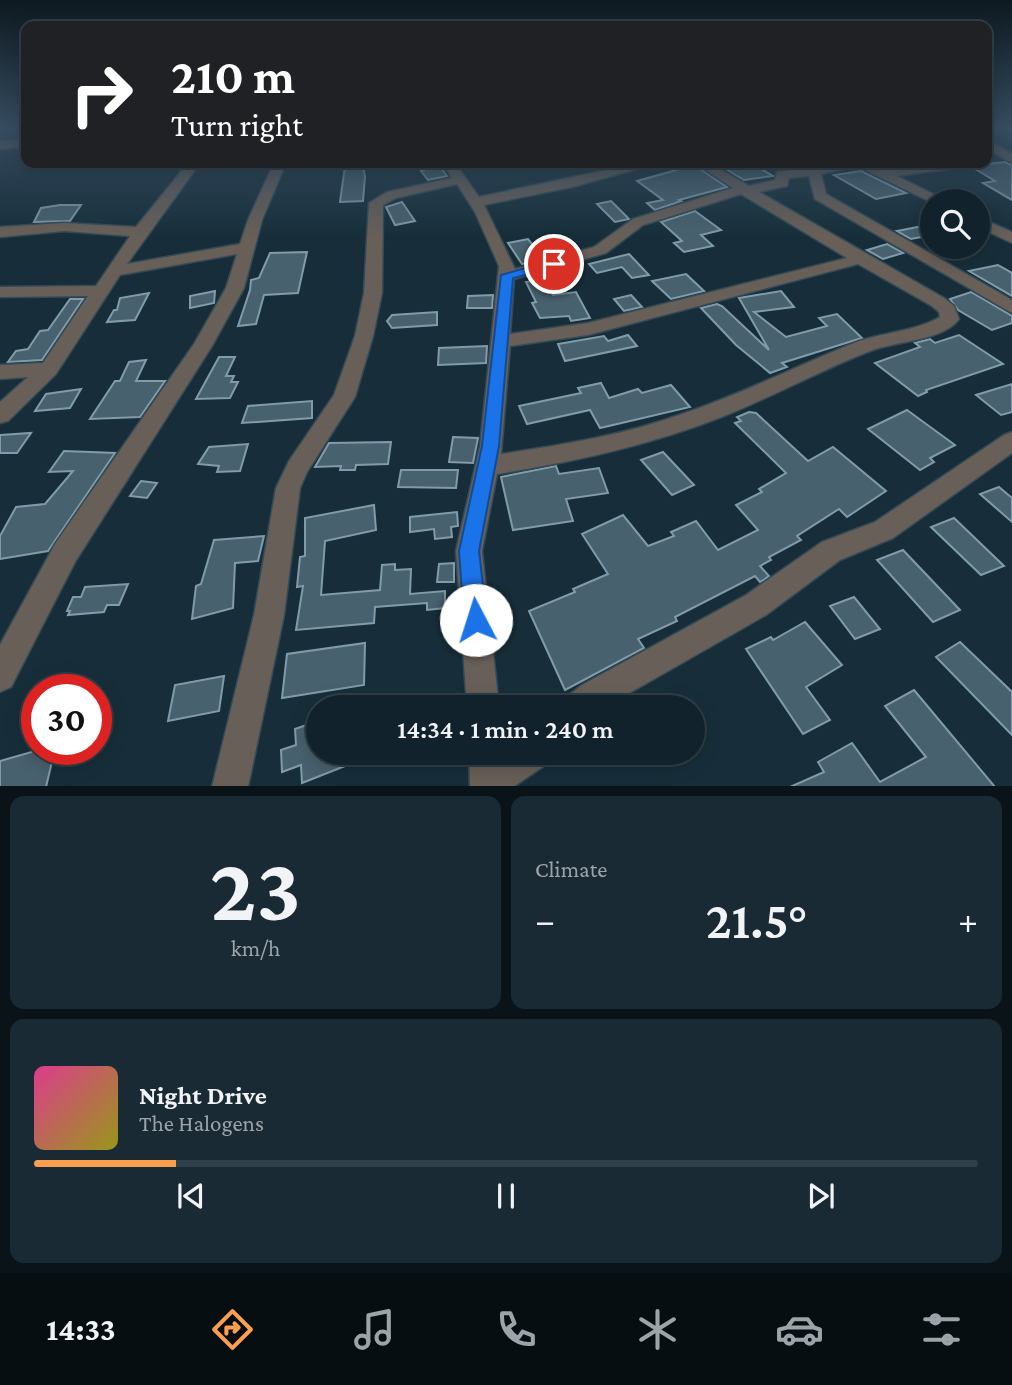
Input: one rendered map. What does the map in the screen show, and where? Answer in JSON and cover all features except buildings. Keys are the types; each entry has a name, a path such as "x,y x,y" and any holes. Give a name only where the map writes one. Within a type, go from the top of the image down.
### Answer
{"street":[{"path":"0,415 49,369 140,232 190,168"},
{"path":"0,676 65,553 202,346 236,288 255,220 278,168"},
{"path":"476,202 633,168"},
{"path":"486,466 579,452 664,429 735,403 868,345 950,319 948,310 938,302 860,260 709,168"},
{"path":"507,275 600,250 638,222 744,190 782,183 782,175 834,168"},
{"path":"869,168 920,192"},
{"path":"883,174 927,168"},
{"path":"230,786 269,615 288,488 297,468 344,397 365,336 373,293 376,203 454,172 476,202 508,266 491,446 469,551 482,695"},
{"path":"814,172 820,196 898,239 1012,308"},
{"path":"0,232 64,227 140,232"},
{"path":"990,227 1012,238"},
{"path":"116,271 248,247"},
{"path":"502,341 588,329 860,260"},
{"path":"0,292 103,291"},
{"path":"0,372 49,369"},
{"path":"595,695 756,605 831,551 884,530 1012,441"},
{"path":"487,774 507,765"}],"route":[{"path":"476,620 469,551 472,524 491,446 507,275 554,264"}]}
